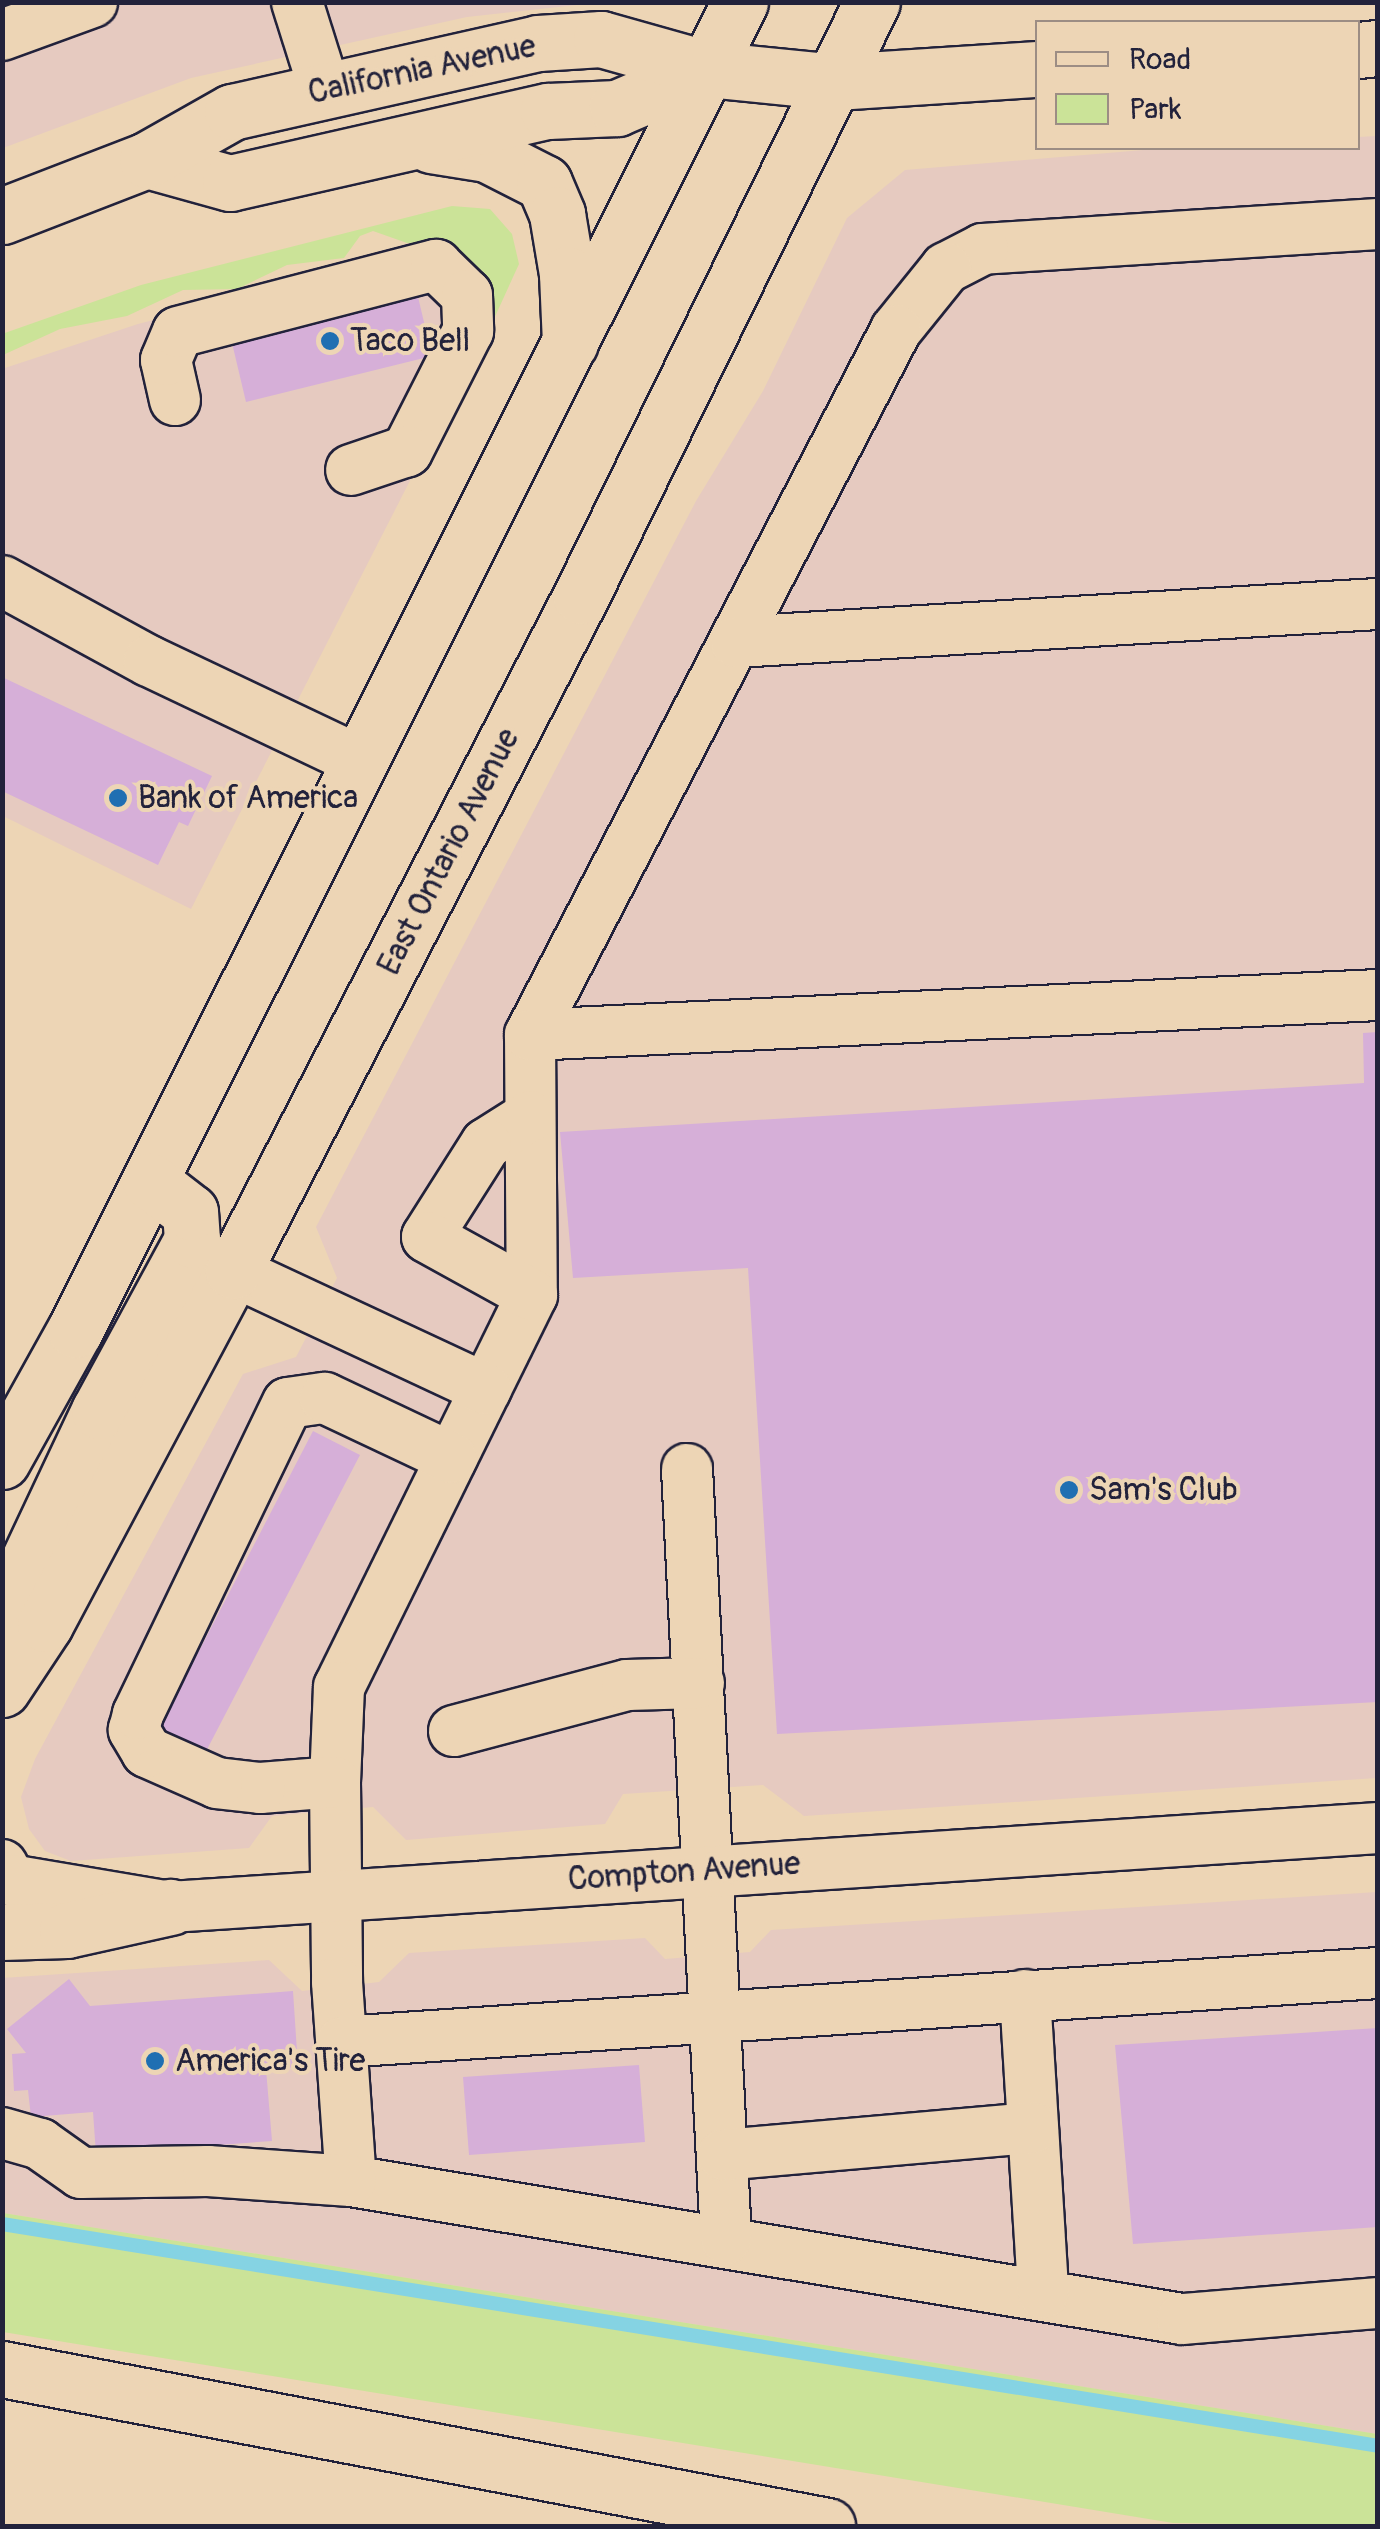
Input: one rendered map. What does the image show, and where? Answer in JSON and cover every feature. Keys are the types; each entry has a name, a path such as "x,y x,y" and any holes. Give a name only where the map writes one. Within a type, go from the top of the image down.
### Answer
{"main road":[{"path":"6,1448 150,1180 740,2"},
{"name":"East Ontario Avenue","path":"2,1689 45,1624 232,1271 581,596 872,2"},
{"name":"California Avenue","path":"2,216 147,160 232,112 538,42 602,40 708,69 835,82 1035,69"},
{"name":"California Avenue","path":"147,160 230,183 548,111 617,108 708,69"},
{"path":"414,142 487,154 544,183 557,214 567,274 570,345"},
{"path":"2,1616 91,1428 192,1240 190,1212 150,1180"},
{"path":"2,1932 66,1930 170,1906"},
{"path":"17,2374 827,2526"}],"street":[{"path":"2,34 92,2"},
{"path":"296,2 325,91"},
{"path":"350,2181 335,1782 339,1687 532,1295 530,1036 896,330 946,268 983,249 1378,224"},
{"path":"174,400 166,360 178,332 436,266 467,294 468,331 407,451 351,470"},
{"path":"2,581 149,661 360,761"},
{"path":"736,642 1378,604"},
{"path":"530,1036 1378,994"},
{"path":"530,1116 486,1144 428,1237 532,1295"},
{"path":"232,1271 486,1389"},
{"path":"335,1782 260,1788 217,1784 147,1752 134,1730 138,1714 288,1402 324,1398 452,1458"},
{"path":"687,1469 718,2014 726,2239"},
{"path":"454,1731 627,1685 699,1684"},
{"name":"Compton Avenue","path":"2,1865 10,1880 170,1906 1378,1828"},
{"path":"342,2042 718,2014 1378,1974"},
{"path":"1025,1996 1042,2294"},
{"path":"723,2155 1033,2128"},
{"path":"2,2133 40,2144 81,2173 208,2170 350,2181 726,2239 1182,2319 1378,2303"}],"shaded area":[{"path":"3,3 595,3 467,17 191,78 3,148"},
{"path":"1377,136 1377,1778 804,1816 763,1785 623,1794 605,1824 406,1840 373,1807 272,1816 249,1848 71,1861 45,1851 29,1829 21,1797 35,1759 243,1374 296,1357 337,1278 316,1227 696,501 763,391 847,218 905,170 1143,150 1360,150 1360,137"},
{"path":"429,249 486,332 191,909 3,816 2,369 138,324"},
{"path":"1377,1892 1377,2434 3,2213 2,1978 269,1960 302,1991 379,1982 409,1953 645,1938 665,1959 750,1952 771,1930"}],"green space":[{"path":"452,206 490,209 512,234 519,264 493,321 492,287 463,253 440,242 407,243 373,231 360,236 344,258 287,265 237,289 183,290 127,316 60,329 3,355 2,334 141,285"},
{"path":"3,2213 1377,2434 1377,2526 1173,2523 3,2332"}],"building":[{"name":"Taco Bell","path":"414,280 432,356 246,402 228,326"},
{"path":"2,677 212,776 188,826 179,822 158,865 2,791"},
{"name":"Sam's Club","path":"1378,1032 1378,1702 777,1734 748,1268 573,1278 560,1132 1364,1083 1363,1033"},
{"path":"313,1431 360,1455 201,1761 155,1736"},
{"name":"America's Tire","path":"69,1979 90,2006 293,1991 298,2067 266,2069 272,2141 96,2154 93,2112 31,2117 28,2090 14,2091 12,2054 26,2053 7,2029"},
{"path":"1378,2028 1378,2227 1133,2244 1115,2045"},
{"path":"639,2065 645,2142 469,2155 463,2077"}],"waterway":[{"path":"2,2224 1378,2446"}],"place":[{"name":"Taco Bell","path":"330,341"},
{"name":"Bank of America","path":"118,798"},
{"name":"Sam's Club","path":"1069,1490"},
{"name":"America's Tire","path":"155,2061"}]}
